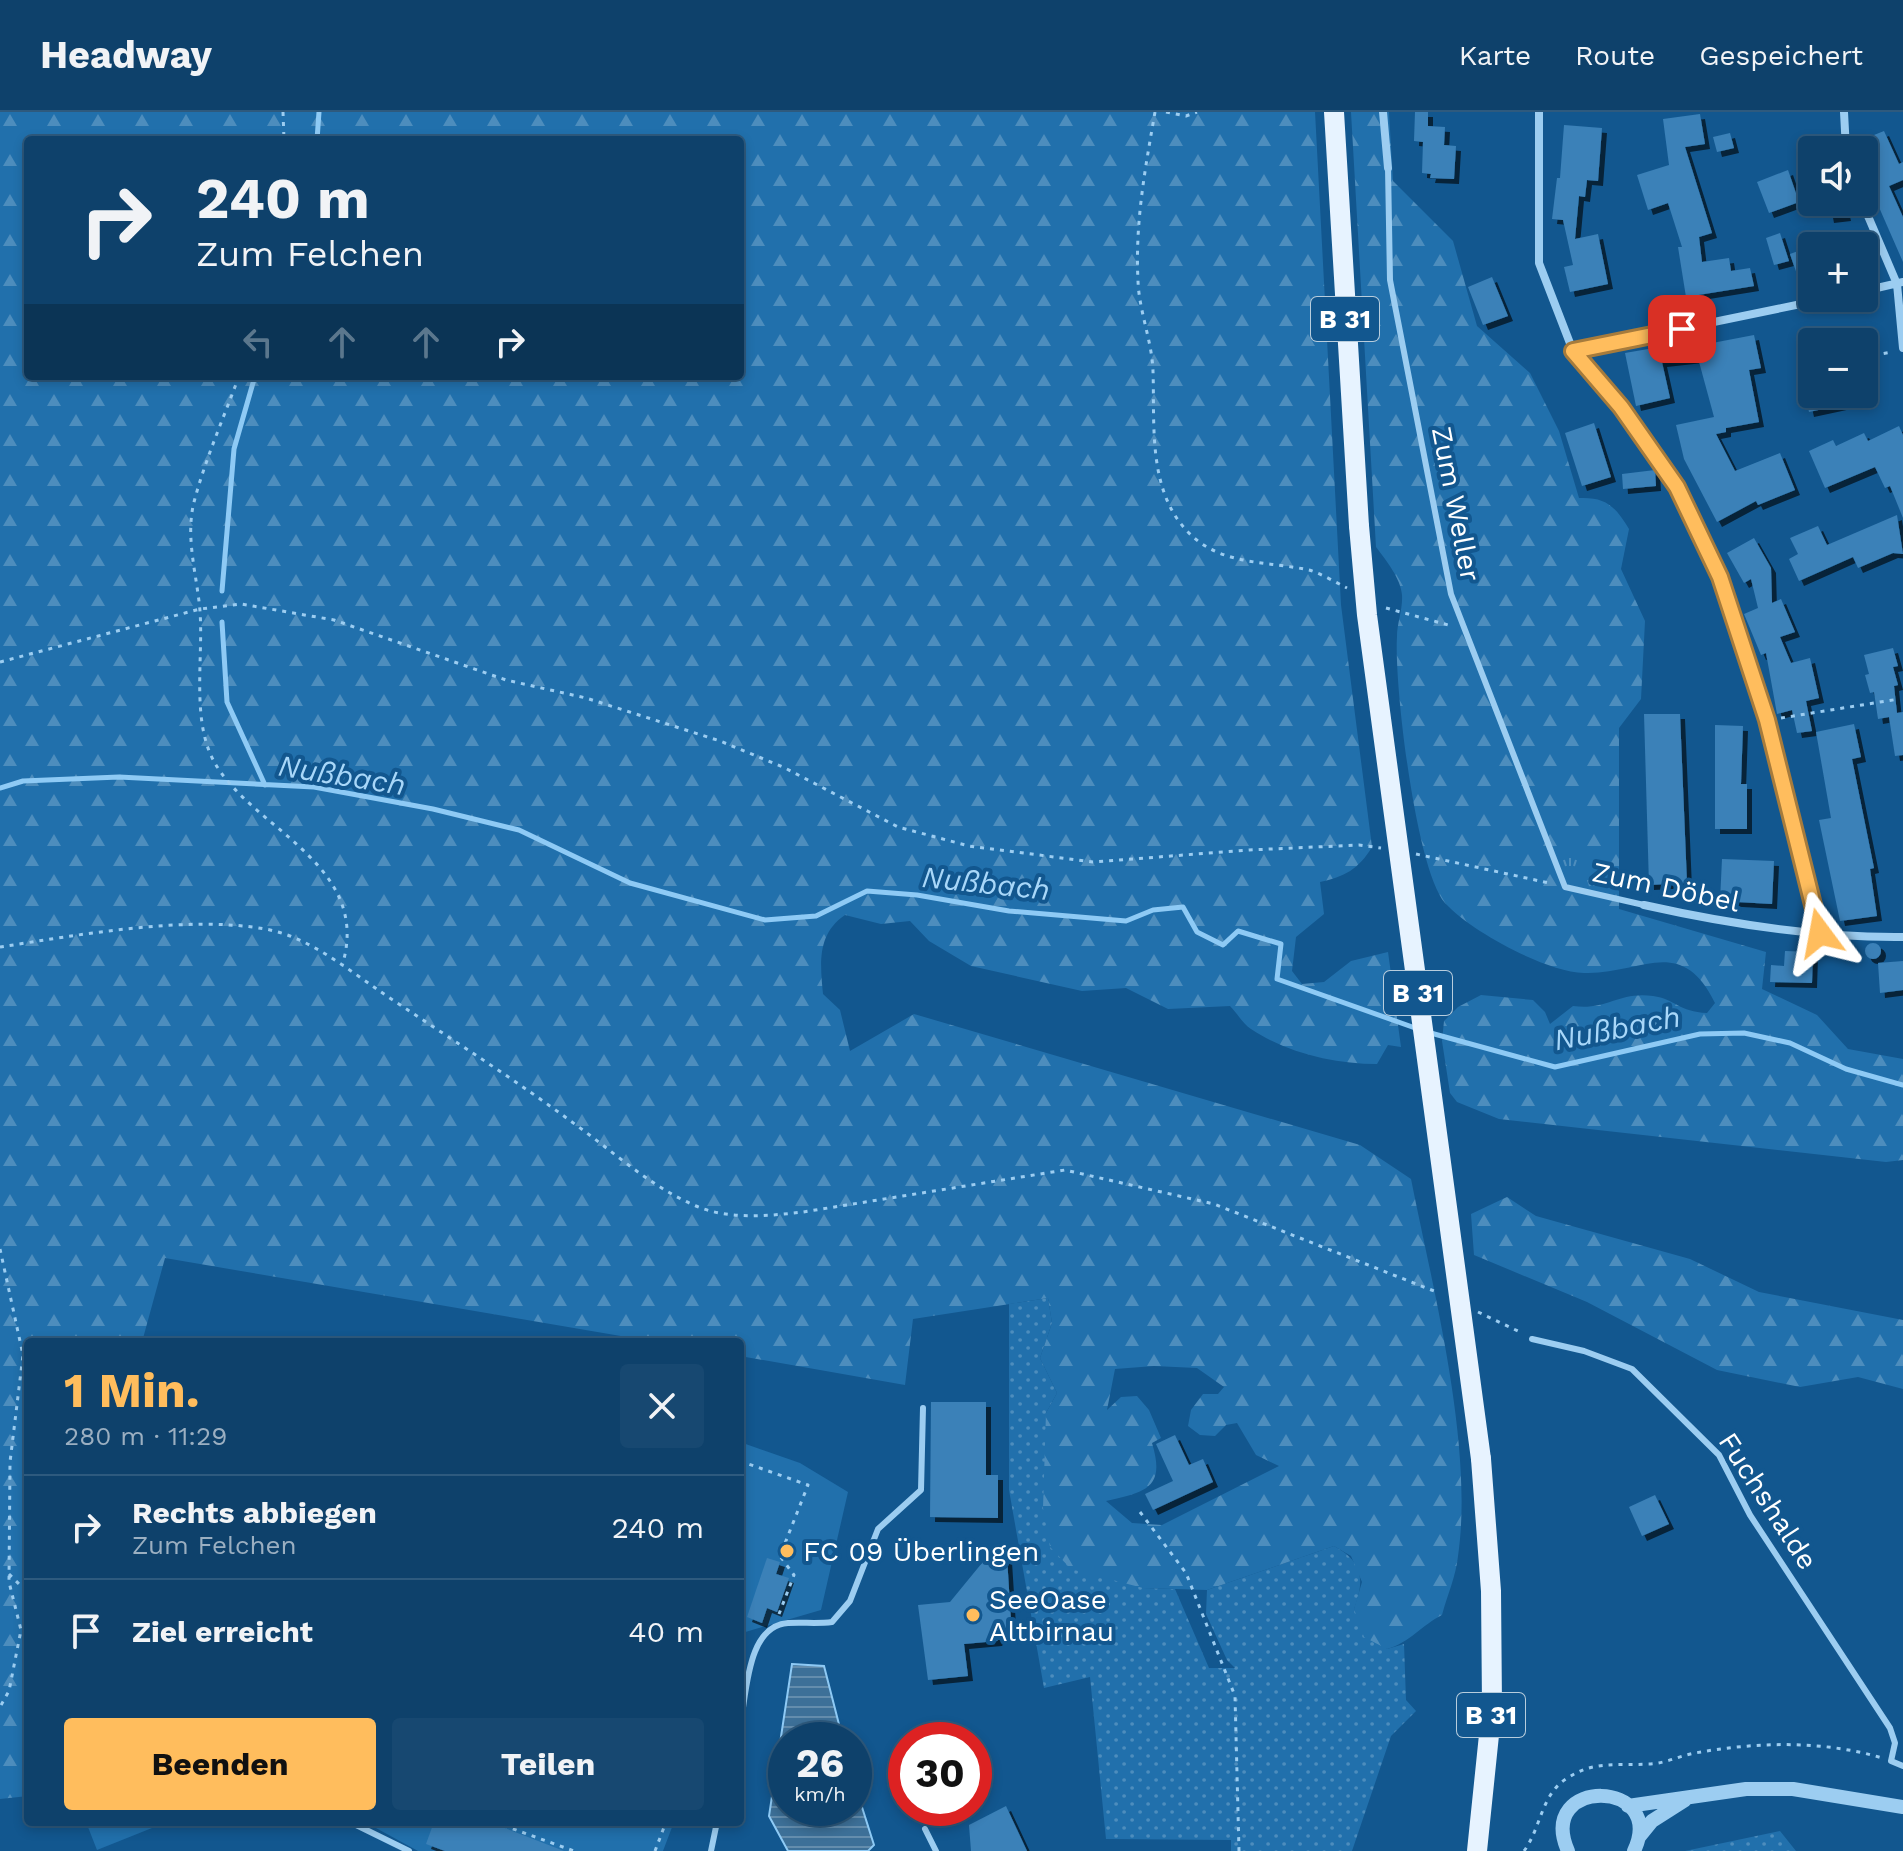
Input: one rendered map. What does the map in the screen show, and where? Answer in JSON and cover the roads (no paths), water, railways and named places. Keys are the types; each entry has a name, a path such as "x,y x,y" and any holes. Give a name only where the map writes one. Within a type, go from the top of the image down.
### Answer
{"main road":[{"name":"B 31","path":"1334,112 1359,526 1371,646 1481,1459 1491,1591 1492,1706 1477,1851"}],"street":[{"name":"Zum Weller","path":"1383,112 1388,168"},
{"path":"1539,112 1539,263 1573,351 1621,407 1677,487 1720,577 1767,720 1820,933"},
{"path":"1844,112 1845,136"},
{"path":"1869,216 1900,283 1899,349"},
{"path":"1878,288 1900,283"},
{"path":"1573,351 1798,305"},
{"name":"Zum Döbel","path":"1644,905 1726,924 1903,937"},
{"path":"1628,1806 1746,1789 1793,1789 1903,1807"},
{"path":"1554,1851 1563,1835 1570,1810 1592,1795 1618,1798 1628,1806 1635,1815 1636,1844"},
{"path":"1636,1844 1652,1821 1689,1798"},
{"path":"1563,1835 1568,1851"}],"lane":[{"name":"Zum Weller","path":"1388,168 1390,280 1451,594 1565,887"},
{"name":"Zum Döbel","path":"1565,887 1644,905"},
{"name":"Fuchshalde","path":"1532,1339 1584,1351 1632,1369 1719,1455 1750,1515 1890,1728 1895,1743 1891,1761 1903,1766"},
{"path":"744,1703 753,1655 765,1636 785,1623 808,1625 832,1622 850,1601 878,1529 921,1490 923,1408"},
{"path":"358,1826 409,1851"},
{"path":"711,1851 716,1826"},
{"path":"925,1829 936,1851"}],"waterway":[{"path":"317,136 319,112"},
{"path":"222,591 234,449 254,380"},
{"path":"222,622 227,702 265,785"},
{"name":"Nußbach","path":"0,788 23,781 119,777 314,787 433,809 519,830 630,883 765,920 816,916 867,891 917,895 1009,911 1126,921 1153,910 1183,907 1197,932 1223,945 1238,931 1281,944 1277,979 1418,1029"},
{"name":"Nußbach","path":"1427,1032 1555,1067 1700,1034 1744,1033 1790,1043 1846,1069 1903,1085"}],"place":[{"name":"FC 09 Überlingen","path":"787,1551"},
{"name":"SeeOase Altbirnau","path":"973,1615"}]}
